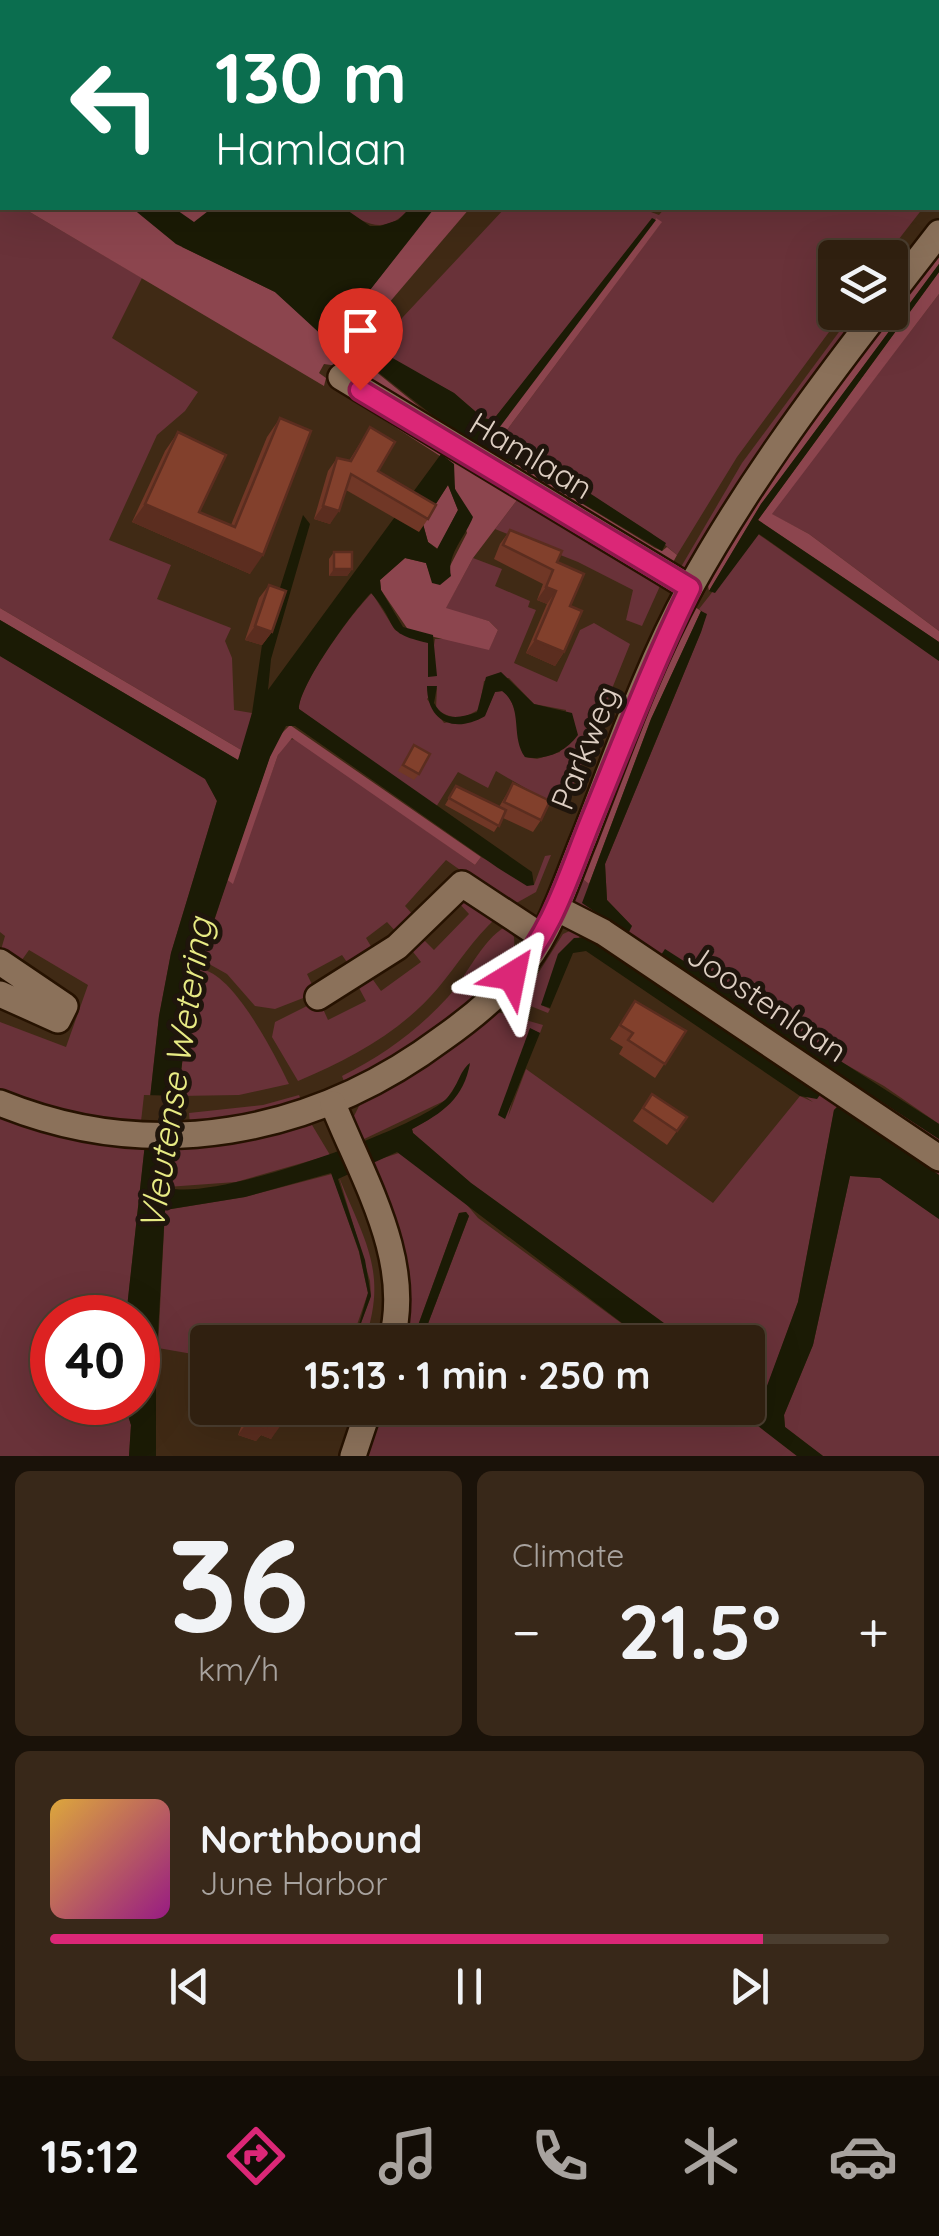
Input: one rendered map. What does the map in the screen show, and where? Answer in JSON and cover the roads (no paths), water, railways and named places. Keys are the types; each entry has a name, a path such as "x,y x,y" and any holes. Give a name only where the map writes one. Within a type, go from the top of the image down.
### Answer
{"street":[{"path":"908,273 939,233"},
{"name":"Parkweg","path":"0,1103 69,1125 125,1133 192,1134 269,1123 334,1104 403,1068 462,1024 527,960 541,936 556,908 653,666 690,588 762,468 865,330"},
{"name":"Hamlaan","path":"341,377 690,588"},
{"path":"318,997 378,961 462,884 541,936"},
{"name":"Joostenlaan","path":"556,908 602,932 939,1158"},
{"path":"0,962 65,1006 58,1020 0,994"},
{"path":"334,1104 392,1248 399,1310 396,1325"},
{"path":"353,1456 363,1425"}],"water":[{"path":"134,210 177,210 194,222 209,210 347,210 370,226 380,226 398,220 408,210 433,210 359,304 353,337 339,351 275,292 176,244"},
{"path":"652,218 656,220 496,432 666,543 662,551 522,467 465,441 374,369 378,359 389,356 454,393 483,418 493,420"},
{"path":"939,264 939,272 908,314 908,306"},
{"path":"890,330 897,330 758,520 939,642 939,661 759,534 715,593 709,591 761,504"},
{"name":"Vleutense Wetering","path":"441,454 454,464 455,489 473,517 454,553 451,576 440,585 432,583 426,563 405,558 380,580 381,590 403,627 433,635 437,676 428,677 428,643 397,631 371,593 317,666 299,709 532,872 534,885 527,886 498,868 295,726 286,726 270,757 210,932 188,1015 167,1187 223,1185 353,1146 445,1100 470,1063 457,1095 433,1117 412,1129 413,1133 471,1183 667,1325 625,1325 397,1152 338,1179 365,1260 371,1296 360,1325 368,1293 359,1251 331,1173 245,1197 165,1210 160,1298 160,1295 128,1295 159,1016 171,953 217,801 205,779 0,656 0,620 238,760 252,713 262,645 303,515 310,524 271,659 268,690","holes":["448,485 458,510 437,549 428,542 423,524"]},
{"path":"701,611 707,614 701,632 605,864 607,900 632,926 628,934 582,903 651,719"},
{"path":"501,672 534,704 572,713 578,735 573,741 547,756 525,757 513,705 502,691 495,692 485,716 463,724 445,721 432,708 427,686 437,686 434,703 448,716 477,712 486,677"},
{"path":"592,937 822,1092 817,1099 800,1096 586,951 573,953 550,1008 541,1005 558,954 574,938"},
{"path":"665,949 939,1124 939,1139 682,972 661,955"},
{"path":"530,1028 540,1033 505,1119 498,1115"},
{"path":"839,1105 939,1175 939,1219 880,1178 850,1176 813,1345 784,1415 785,1427 823,1456 797,1456 757,1425 765,1425 765,1391 798,1302 834,1110"},
{"path":"459,1213 469,1216 427,1325 418,1325"},
{"path":"131,1425 156,1425 156,1456 129,1456"}]}
